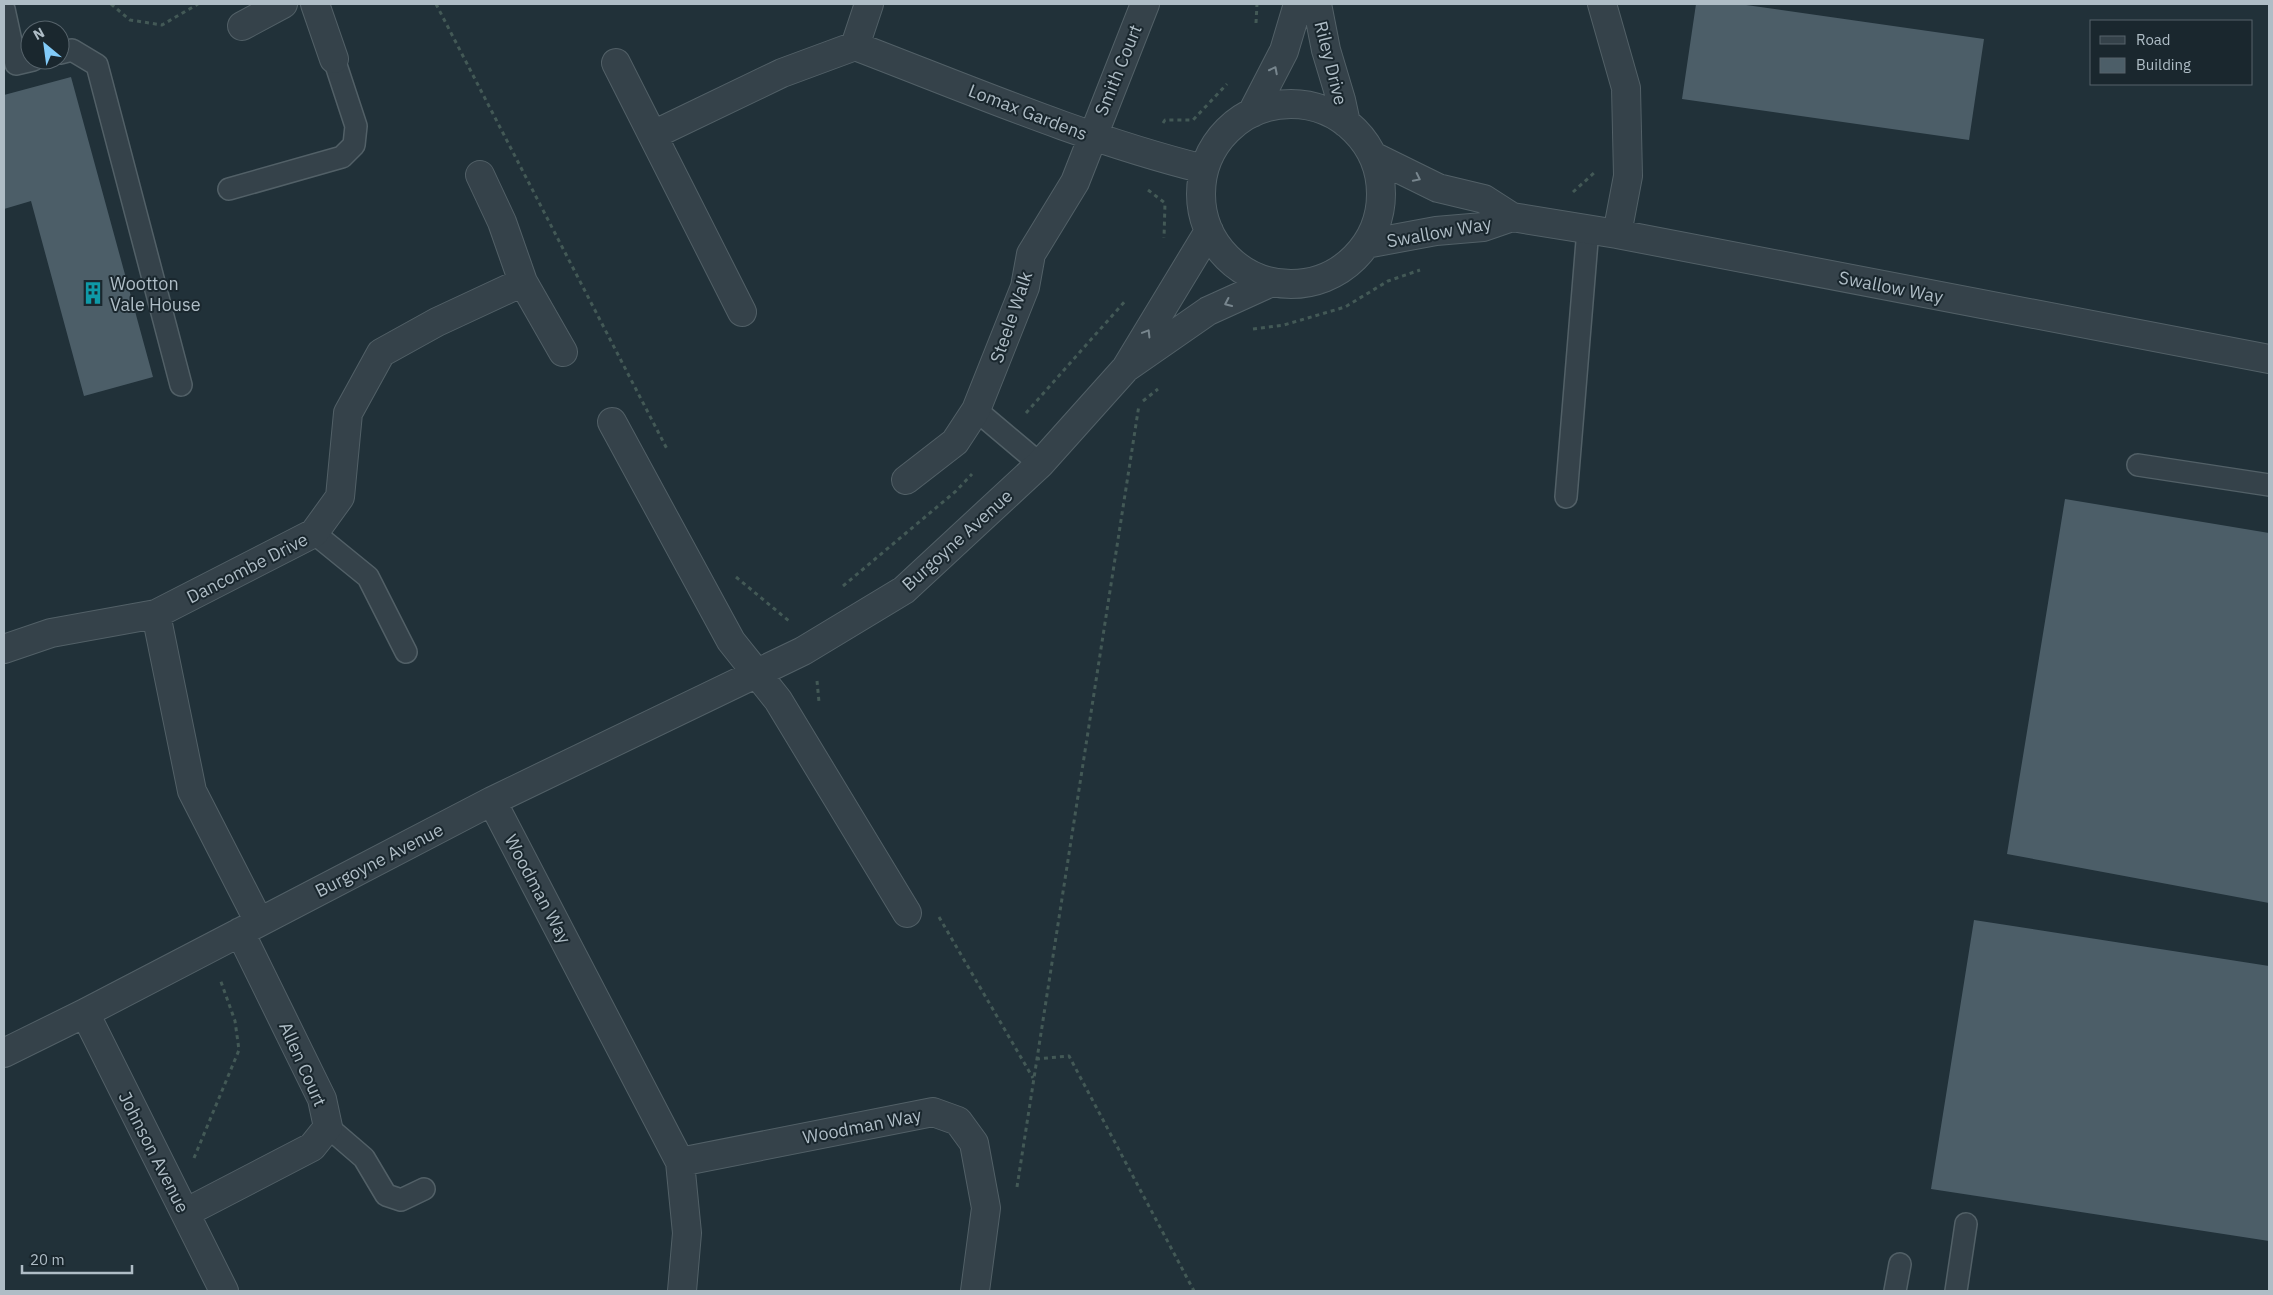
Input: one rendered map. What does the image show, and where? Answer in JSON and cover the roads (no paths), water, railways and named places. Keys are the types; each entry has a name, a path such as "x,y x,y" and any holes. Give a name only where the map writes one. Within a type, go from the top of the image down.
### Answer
{"street":[{"path":"242,26 283,4"},
{"path":"315,4 334,59"},
{"path":"653,135 782,73 855,46 869,4"},
{"name":"Smith Court","path":"1092,137 1145,4"},
{"name":"Riley Drive","path":"1252,113 1284,51 1298,4"},
{"name":"Riley Drive","path":"1317,4 1326,50 1346,123"},
{"path":"1602,4 1626,88 1628,176 1617,234"},
{"name":"Lomax Gardens","path":"855,46 1092,137 1146,155 1204,169"},
{"path":"616,63 742,312"},
{"path":"1301,104 1331,113 1356,131 1373,156 1382,186 1379,216 1366,244 1348,264 1325,278 1298,284 1272,282 1246,272 1224,254 1209,230 1201,200 1204,169 1214,146 1231,127 1252,113 1276,105 1301,104"},
{"name":"Steele Walk","path":"906,480 955,442 976,410 1026,287 1031,254 1075,182 1092,137"},
{"name":"Swallow Way","path":"1373,156 1438,188 1484,200 1512,217 1617,234 2269,360"},
{"path":"480,175 502,222 524,282 562,352"},
{"name":"Swallow Way","path":"1366,244 1436,231 1483,227 1512,217"},
{"name":"Burgoyne Avenue","path":"4,1053 85,1013 492,801 803,651 904,590 1040,464 1126,368 1209,230"},
{"name":"Dancombe Drive","path":"4,649 50,633 156,614 314,534 340,497 348,413 380,353 437,322 524,282"},
{"name":"Burgoyne Avenue","path":"1126,368 1208,311 1272,282"},
{"path":"612,422 730,641 778,700 907,913"},
{"path":"156,614 192,791 249,927"},
{"name":"Woodman Way","path":"492,801 680,1162 687,1233 682,1291"},
{"name":"Allen Court","path":"185,1213 312,1148 328,1127 322,1098 249,927"},
{"name":"Johnson Avenue","path":"85,1013 224,1291"},
{"name":"Woodman Way","path":"680,1162 933,1112 958,1121 974,1143 986,1208 975,1291"}],"lane":[{"path":"4,9 18,63"},
{"path":"70,50 96,65 182,385"},
{"path":"229,189 342,157 354,145 356,126 334,59"},
{"path":"1566,497 1588,229"},
{"path":"976,410 1040,464"},
{"path":"2138,465 2269,485"},
{"path":"314,534 368,577 406,652"},
{"path":"328,1127 364,1158 386,1195 400,1200 424,1189"},
{"path":"1956,1291 1966,1224"},
{"path":"1896,1291 1900,1264"}],"place":[{"name":"Wootton Vale House","path":"93,293"}]}
